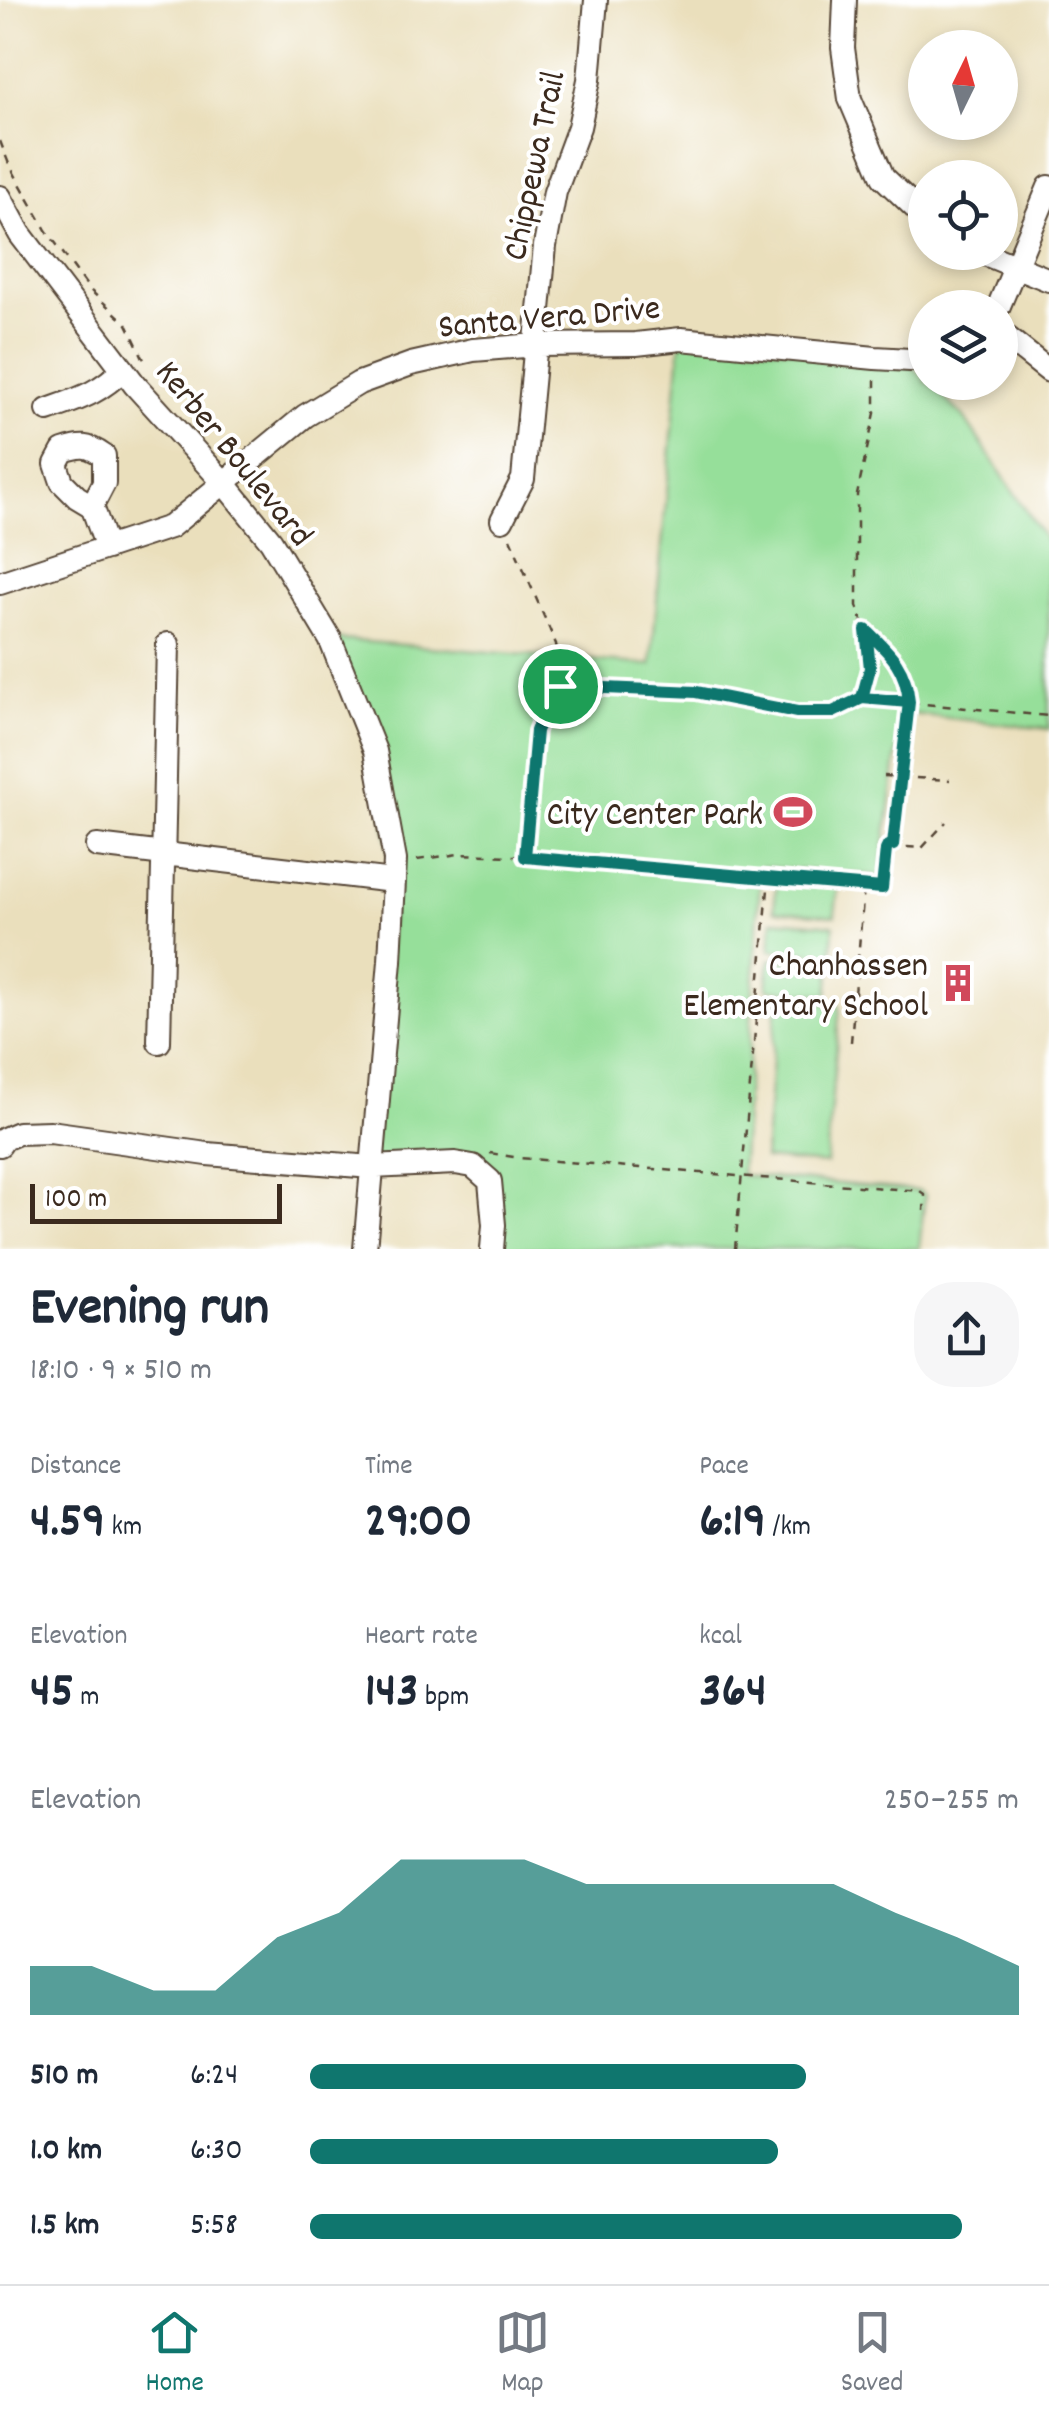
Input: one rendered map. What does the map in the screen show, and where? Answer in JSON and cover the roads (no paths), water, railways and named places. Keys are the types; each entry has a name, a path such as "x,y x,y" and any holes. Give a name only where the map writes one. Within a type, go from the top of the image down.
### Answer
{"street":[{"name":"Chippewa Trail","path":"502,520 524,479 545,246 556,192 579,127 596,0"},
{"path":"845,0 843,48 850,100 884,178 908,201"},
{"path":"1018,261 1049,187"},
{"name":"Kerber Boulevard","path":"0,197 20,234 123,369 271,541 330,638 375,751 394,860 394,882 365,1249"},
{"path":"1018,269 1049,280"},
{"name":"Santa Vera Drive","path":"0,584 170,528 305,416 359,384 411,364 473,350 681,339 908,360"},
{"path":"1018,346 1049,371"},
{"path":"48,410 98,390 123,369"},
{"path":"92,506 107,548"},
{"path":"159,1042 168,644"},
{"path":"97,846 394,882"},
{"path":"0,1146 18,1133 50,1132 207,1154 372,1167 473,1166 490,1181 492,1249"}],"place":[{"name":"City Center Park","path":"793,812"},
{"name":"Chanhassen Elementary School","path":"958,983"}]}
